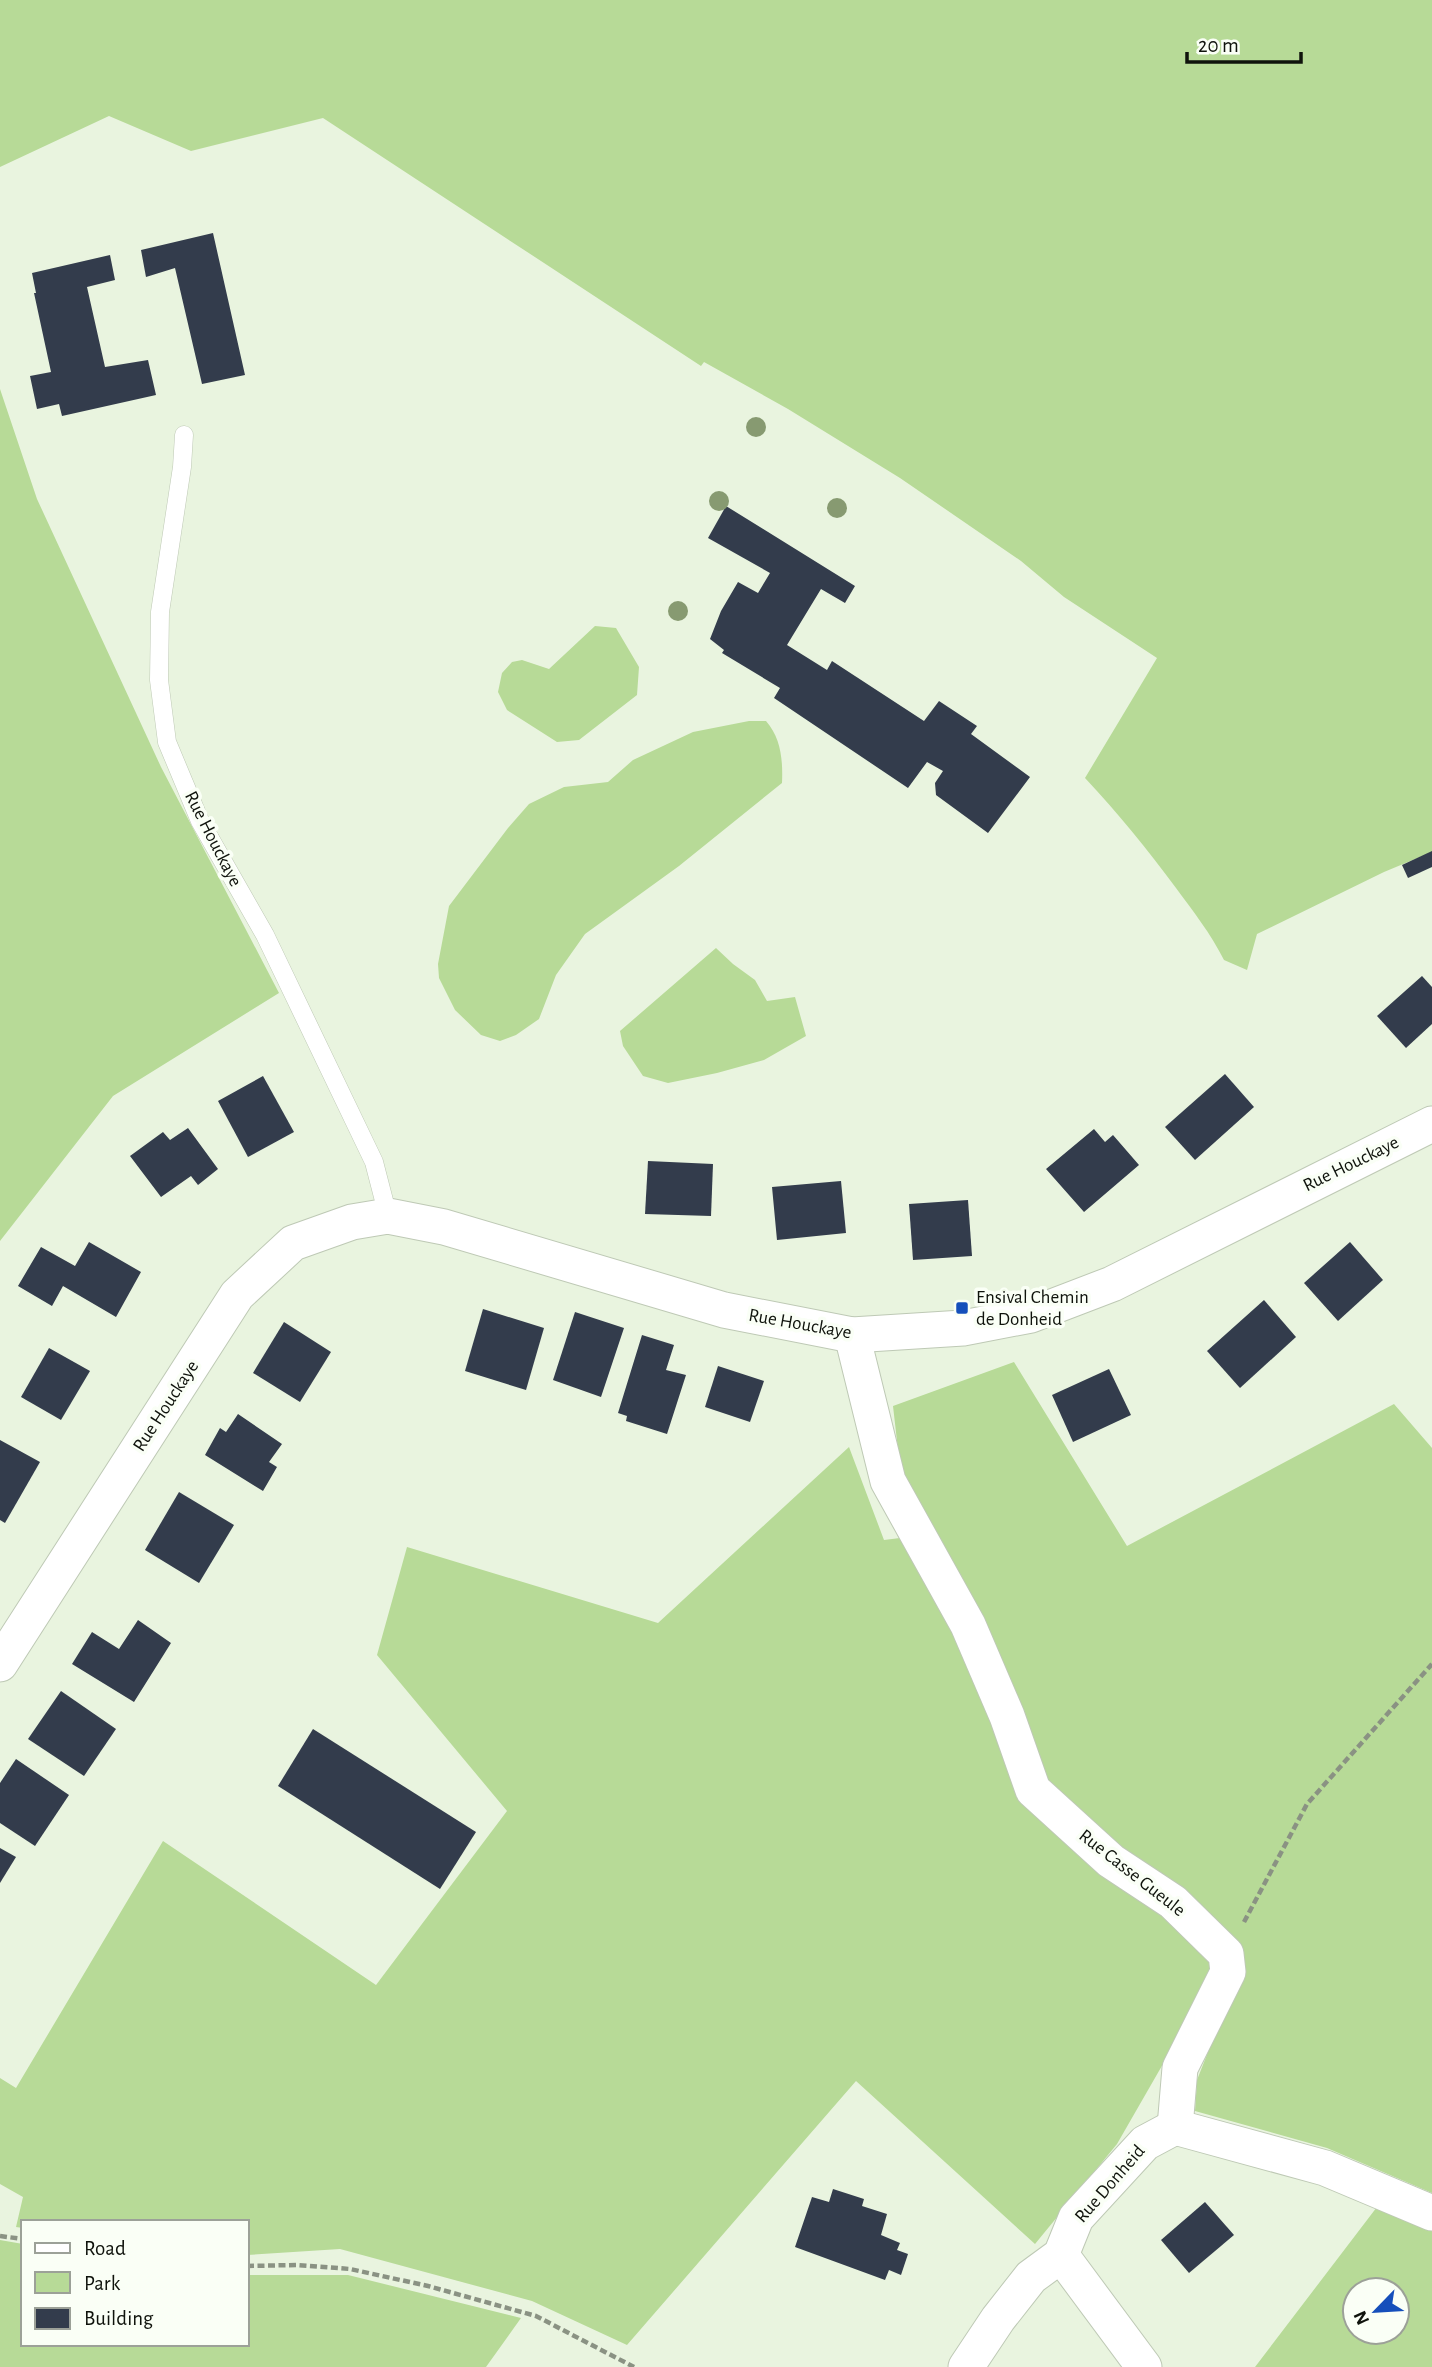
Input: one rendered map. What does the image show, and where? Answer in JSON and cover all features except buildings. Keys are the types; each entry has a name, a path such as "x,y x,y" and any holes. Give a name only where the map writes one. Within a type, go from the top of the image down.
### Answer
{"street":[{"name":"Rue Houckaye","path":"0,1664 237,1295 293,1243 352,1222 388,1216 444,1227 724,1310 852,1335 964,1328 1031,1315 1112,1283 1432,1124"},
{"name":"Rue Casse Gueule","path":"852,1335 888,1481 968,1625 1007,1716 1033,1790 1111,1861 1173,1902 1226,1954"},
{"path":"1226,1954 1228,1972 1180,2068 1175,2127 1325,2168 1432,2213"},
{"name":"Rue Donheid","path":"1061,2255 1076,2218 1144,2143 1175,2127"},
{"path":"966,2367 998,2319 1031,2277 1061,2255 1144,2367"}],"lane":[{"name":"Rue Houckaye","path":"184,435 182,467 160,612 159,680 167,743 200,821 265,935 374,1162 388,1216"}],"path":[{"path":"1226,1954 1307,1804 1432,1664"},
{"path":"0,2236 21,2239"},
{"path":"248,2266 297,2265 350,2269 428,2286 536,2316 634,2367"}],"green space":[{"path":"0,0 1432,0 1432,852 1384,872 1257,934 1247,970 1224,960 1202,923 1165,874 1085,778 1157,658 1064,597 1021,561 900,478 788,409 704,362 701,366 323,118 191,151 109,116 0,167"},
{"path":"0,389 37,499 161,767 279,993 113,1096 0,1241"},
{"path":"595,626 616,628 639,667 637,695 579,740 557,742 507,710 498,692 502,673 512,662 522,660 549,669"},
{"path":"749,721 766,721 775,735 781,758 782,783 679,866 585,934 556,975 539,1019 516,1035 500,1041 481,1035 455,1010 439,978 438,964 449,906 508,828 529,804 564,787 608,782 633,760 693,732"},
{"path":"716,948 755,980 767,1001 795,997 806,1036 764,1060 717,1073 668,1083 643,1076 623,1046 620,1031"},
{"path":"1014,1362 1127,1546 1394,1404 1432,1448 1432,2193 1327,2148 1195,2111 1197,2080 1243,1963 1213,1977 1117,2144 1035,2244 856,2081 627,2345 532,2301 340,2249 248,2255 248,2220 21,2220 21,2228 16,2227 23,2197 0,2184 0,2078 16,2088 163,1841 376,1985 507,1811 377,1655 407,1547 658,1623 849,1447 884,1540 908,1537 893,1406"},
{"path":"1380,2203 1432,2225 1432,2367 1255,2367"},
{"path":"0,2240 21,2244 21,2346 248,2346 248,2275 348,2275 521,2318 486,2367 0,2367"}],"place":[{"name":"Ensival Chemin de Donheid","path":"962,1308"}]}
